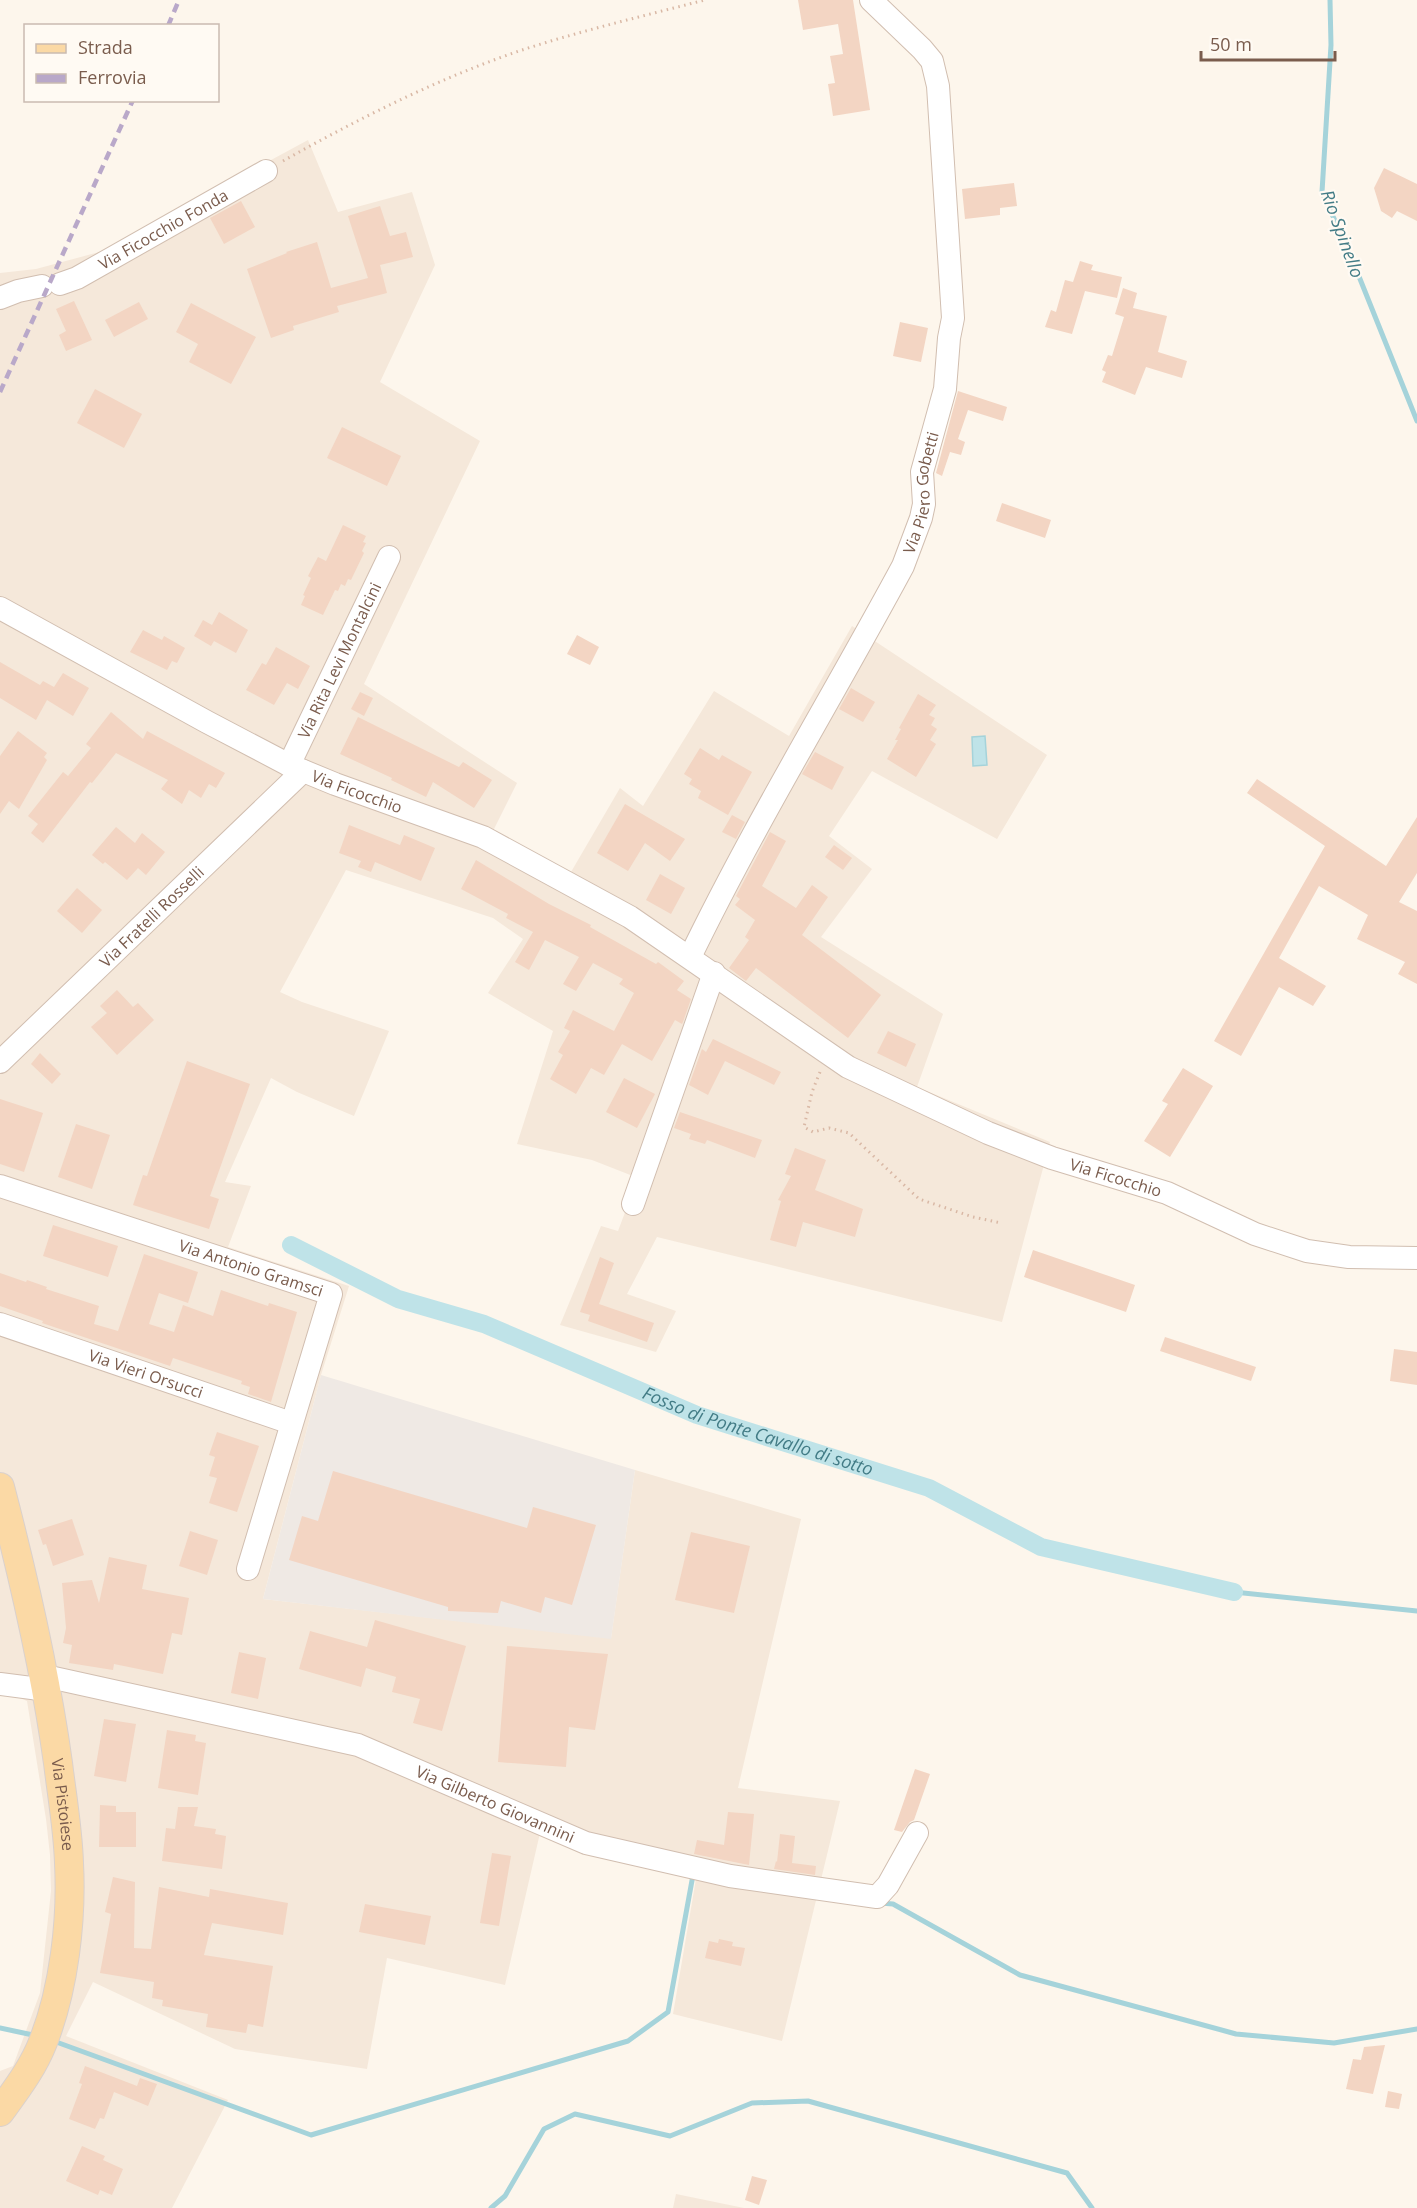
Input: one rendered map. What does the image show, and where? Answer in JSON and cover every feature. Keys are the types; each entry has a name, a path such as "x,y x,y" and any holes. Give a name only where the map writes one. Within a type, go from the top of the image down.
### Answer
{"main road":[{"name":"Via Pistoiese","path":"0,1487 23,1575 46,1683 68,1843 68,1910 62,1969 53,2012 42,2045 10,2088 0,2112"}],"street":[{"name":"Via Piero Gobetti","path":"690,957 726,882 903,566 915,538 924,504 922,472 945,389 953,318 938,86 932,61 871,0"},
{"name":"Via Ficocchio Fonda","path":"0,298 18,291 77,278 266,171"},
{"name":"Via Rita Levi Montalcini","path":"296,768 389,557"},
{"name":"Via Ficocchio","path":"0,608 207,722 296,768 483,837 630,917 827,1053 861,1073 988,1133 1052,1158 1167,1193 1238,1226 1306,1251 1337,1256 1417,1258"},
{"name":"Via Fratelli Rosselli","path":"0,1062 296,768"},
{"path":"633,1204 714,973"},
{"name":"Via Antonio Gramsci","path":"0,1186 330,1294 248,1569"},
{"name":"Via Vieri Orsucci","path":"0,1324 291,1423"},
{"path":"0,1684 46,1683"},
{"name":"Via Gilberto Giovannini","path":"46,1683 358,1745 586,1843 730,1876 877,1897 888,1885 917,1833"}],"path":[{"path":"266,171 376,113 518,52 587,30 705,0"},
{"path":"827,1053 812,1092 804,1126 813,1132 830,1128 849,1133 919,1199 973,1217 1001,1223"}],"shaded area":[{"path":"308,140 338,212 412,192 435,265 380,382 480,441 364,684 517,783 493,831 571,872 620,788 643,806 714,691 789,736 852,626 1047,755 997,839 872,771 829,836 872,869 821,937 943,1014 917,1087 1050,1142 1002,1322 657,1237 627,1294 676,1311 656,1352 560,1325 601,1226 618,1231 638,1178 592,1160 517,1144 553,1031 488,993 523,939 493,918 346,870 280,992 302,1002 389,1031 354,1116 297,1092 271,1078 225,1182 251,1186 228,1247 349,1286 321,1375 263,1599 611,1638 635,1470 801,1519 738,1788 840,1801 782,2041 673,2014 697,1873 540,1833 505,1985 387,1958 367,2069 235,2049 93,1982 66,2036 228,2100 172,2208 0,2208 0,2071 13,2066 40,1993 51,1891 46,1819 27,1701 0,1690 0,273 36,269 103,251"},
{"path":"321,1375 635,1470 611,1639 263,1599"},
{"path":"676,2194 744,2208 673,2208"}],"water":[{"path":"985,736 987,765 973,766 972,737"}],"building":[{"path":"798,0 853,0 870,110 833,116 828,84 835,83 830,56 843,54 838,24 803,30"},
{"path":"1384,168 1417,184 1417,221 1397,211 1392,218 1381,211 1374,188"},
{"path":"1014,183 1017,206 1000,208 1000,215 965,219 962,189"},
{"path":"241,201 255,227 224,244 210,218"},
{"path":"380,206 390,236 406,232 413,257 380,265 387,293 337,306 339,312 293,326 294,330 271,338 247,269 286,252 317,242 331,288 368,278 348,216"},
{"path":"1080,261 1093,265 1091,270 1122,277 1117,298 1085,291 1072,334 1045,327 1051,310 1056,312 1065,280 1073,282"},
{"path":"1123,288 1137,293 1133,308 1167,316 1158,352 1187,361 1182,378 1146,367 1135,395 1102,382 1106,372 1102,370 1108,355 1112,356 1124,317 1115,314"},
{"path":"74,301 92,340 66,351 59,335 66,331 56,309"},
{"path":"139,302 148,319 114,337 105,320"},
{"path":"191,303 256,337 231,384 189,362 198,344 176,332"},
{"path":"900,322 928,328 921,362 893,356"},
{"path":"95,389 142,414 124,448 77,423"},
{"path":"958,391 1007,407 1003,421 968,410 958,439 965,442 961,455 950,452 942,476 936,473"},
{"path":"342,427 401,456 387,486 327,458"},
{"path":"1002,503 1051,520 1045,538 996,521"},
{"path":"343,525 366,536 363,542 366,543 362,551 364,553 351,580 348,579 345,586 341,584 338,591 335,590 323,615 301,605 305,596 303,595 311,578 308,576 318,557 326,561"},
{"path":"219,612 248,630 236,653 214,641 211,646 194,636 203,620 212,625"},
{"path":"143,630 162,640 164,636 185,648 177,663 172,661 167,670 130,652"},
{"path":"577,635 599,647 590,665 567,654"},
{"path":"276,647 310,666 298,689 287,683 274,705 246,690 262,663 266,665"},
{"path":"0,662 40,685 43,681 54,687 63,673 89,688 73,716 47,700 36,720 0,698"},
{"path":"851,688 875,702 863,722 839,709"},
{"path":"360,692 373,698 364,716 351,709"},
{"path":"918,694 936,705 929,715 935,718 931,725 937,729 930,740 936,744 916,777 887,759 898,740 895,740 901,729 899,728"},
{"path":"111,712 143,739 147,731 225,773 216,788 209,784 201,798 189,790 182,804 161,789 168,780 116,753 92,783 90,782 43,843 31,833 38,824 28,816 63,772 68,776 91,748 86,744"},
{"path":"358,717 459,767 463,762 492,780 474,808 433,782 426,797 340,754"},
{"path":"18,731 47,753 44,757 47,760 19,809 9,801 0,814 0,756"},
{"path":"700,748 719,760 722,755 752,772 728,815 698,798 701,791 689,784 692,779 684,774"},
{"path":"815,752 844,767 832,790 802,774"},
{"path":"1257,779 1386,866 1417,817 1417,873 1399,902 1417,911 1417,984 1398,974 1405,962 1357,939 1368,915 1319,886 1279,958 1326,986 1313,1006 1279,987 1241,1056 1214,1041 1325,846 1247,793"},
{"path":"625,804 685,839 670,861 645,843 628,871 597,853"},
{"path":"732,815 745,822 736,839 722,832"},
{"path":"349,825 400,845 404,835 435,848 421,881 375,862 371,872 358,867 361,861 339,853"},
{"path":"116,827 135,843 142,833 165,852 146,875 138,868 127,880 105,862 103,864 92,855"},
{"path":"770,832 786,841 762,886 796,908 812,885 828,897 802,935 881,995 848,1038 756,968 746,981 729,968 749,940 745,937 755,920 735,905 740,899 736,896"},
{"path":"834,845 852,858 843,870 825,857"},
{"path":"476,860 656,964 658,962 684,981 677,990 691,999 683,1022 682,1024 675,1020 652,1061 622,1044 604,1075 591,1068 576,1094 550,1079 563,1055 558,1052 570,1031 564,1028 573,1010 614,1031 634,993 619,984 623,979 593,963 576,991 563,984 579,957 545,940 529,970 515,962 533,932 506,918 508,914 461,889"},
{"path":"660,874 685,888 671,914 646,900"},
{"path":"77,888 102,910 82,933 57,911"},
{"path":"117,990 133,1007 138,1003 154,1020 117,1055 91,1027 107,1013 100,1006"},
{"path":"888,1031 916,1044 906,1067 877,1053"},
{"path":"713,1039 781,1072 774,1085 725,1061 708,1095 689,1085 702,1049 706,1052"},
{"path":"40,1053 61,1074 52,1084 31,1064"},
{"path":"187,1061 250,1084 210,1196 219,1199 209,1229 133,1205 143,1175 147,1176"},
{"path":"1183,1068 1213,1086 1170,1157 1144,1141 1168,1104 1162,1101"},
{"path":"624,1078 655,1094 637,1128 606,1112"},
{"path":"0,1099 43,1113 24,1172 0,1164"},
{"path":"680,1112 762,1140 755,1158 707,1140 705,1144 689,1139 691,1134 674,1128"},
{"path":"76,1124 110,1135 92,1189 58,1177"},
{"path":"795,1148 826,1160 815,1190 863,1209 855,1237 803,1222 796,1247 770,1240 781,1201 778,1200 791,1176 785,1174"},
{"path":"53,1225 118,1246 108,1277 43,1256"},
{"path":"1033,1250 1135,1285 1126,1312 1024,1277"},
{"path":"144,1254 198,1272 188,1303 159,1293 149,1324 174,1332 183,1305 213,1316 221,1290 268,1306 269,1303 297,1312 271,1402 248,1394 250,1387 241,1384 242,1381 173,1358 170,1366 42,1323 43,1321 0,1306 0,1273 26,1282 27,1280 47,1287 46,1289 99,1306 94,1324 118,1331"},
{"path":"600,1257 614,1263 599,1304 654,1323 647,1342 588,1321 590,1315 580,1312"},
{"path":"1165,1337 1256,1367 1251,1381 1160,1351"},
{"path":"1394,1349 1417,1352 1417,1385 1390,1381"},
{"path":"217,1432 259,1446 237,1512 209,1503 217,1478 209,1476 215,1457 209,1455"},
{"path":"333,1471 527,1528 533,1507 596,1525 572,1605 545,1597 541,1613 501,1601 498,1613 448,1611 448,1607 289,1560 302,1516 318,1521"},
{"path":"72,1519 84,1555 53,1566 46,1544 43,1545 38,1530"},
{"path":"190,1531 218,1540 207,1575 179,1566"},
{"path":"691,1532 750,1546 734,1613 675,1600"},
{"path":"109,1557 147,1565 142,1589 189,1598 182,1635 172,1633 163,1674 114,1664 113,1670 69,1663 72,1645 63,1643 66,1628 62,1583 92,1580 99,1603"},
{"path":"375,1620 466,1646 442,1731 413,1723 420,1699 392,1692 396,1677 366,1668 361,1687 299,1669 310,1631 367,1647"},
{"path":"507,1646 608,1654 595,1730 569,1727 566,1767 498,1762"},
{"path":"239,1652 266,1658 258,1699 231,1693"},
{"path":"104,1719 136,1724 126,1782 94,1776"},
{"path":"167,1730 196,1735 195,1741 206,1743 198,1795 158,1788"},
{"path":"915,1769 930,1774 914,1820 902,1832 894,1830"},
{"path":"100,1805 116,1806 116,1812 136,1812 136,1847 99,1847"},
{"path":"178,1807 198,1807 194,1826 216,1829 215,1834 226,1836 222,1869 162,1861 166,1828 175,1829"},
{"path":"728,1812 754,1814 749,1865 694,1854 697,1840 724,1845"},
{"path":"780,1834 795,1836 792,1863 816,1866 815,1875 774,1869"},
{"path":"492,1853 511,1856 499,1926 480,1923"},
{"path":"113,1877 135,1882 134,1948 151,1949 159,1887 209,1897 210,1889 288,1903 283,1935 212,1923 204,1955 273,1966 263,2027 248,2024 246,2033 206,2027 208,2014 162,2006 163,2000 152,1998 154,1982 100,1973 111,1914 105,1912"},
{"path":"365,1904 431,1916 425,1945 359,1932"},
{"path":"719,1939 733,1942 732,1946 745,1948 741,1966 705,1958 709,1941 718,1943"},
{"path":"1385,2045 1373,2094 1346,2089 1353,2059 1361,2060 1364,2047"},
{"path":"85,2066 137,2086 140,2078 157,2084 148,2106 114,2092 104,2119 100,2118 95,2129 69,2119 82,2084 79,2083"},
{"path":"1388,2091 1402,2094 1399,2109 1385,2107"},
{"path":"82,2146 105,2156 103,2160 123,2169 112,2195 100,2190 98,2195 66,2181"},
{"path":"752,2176 767,2180 759,2205 745,2200"}],"waterway":[{"name":"Rio Spinello","path":"1330,0 1331,45 1322,192 1350,254 1417,421"},
{"name":"Fosso di Ponte Cavallo di sotto","path":"291,1245 398,1299 484,1324 697,1415 929,1488 1041,1547 1234,1592"},
{"path":"1234,1592 1417,1611"},
{"path":"59,2043 311,2135 628,2041 668,2012 693,1875 696,1876"},
{"path":"880,1903 893,1904 1020,1975 1236,2034 1334,2043 1417,2029"},
{"path":"0,2028 33,2035"},
{"path":"491,2208 505,2196 544,2129 575,2114 670,2136 752,2103 808,2101 1067,2173 1092,2208"}],"railway":[{"path":"169,24 179,0"},
{"path":"0,392 132,102"}]}
